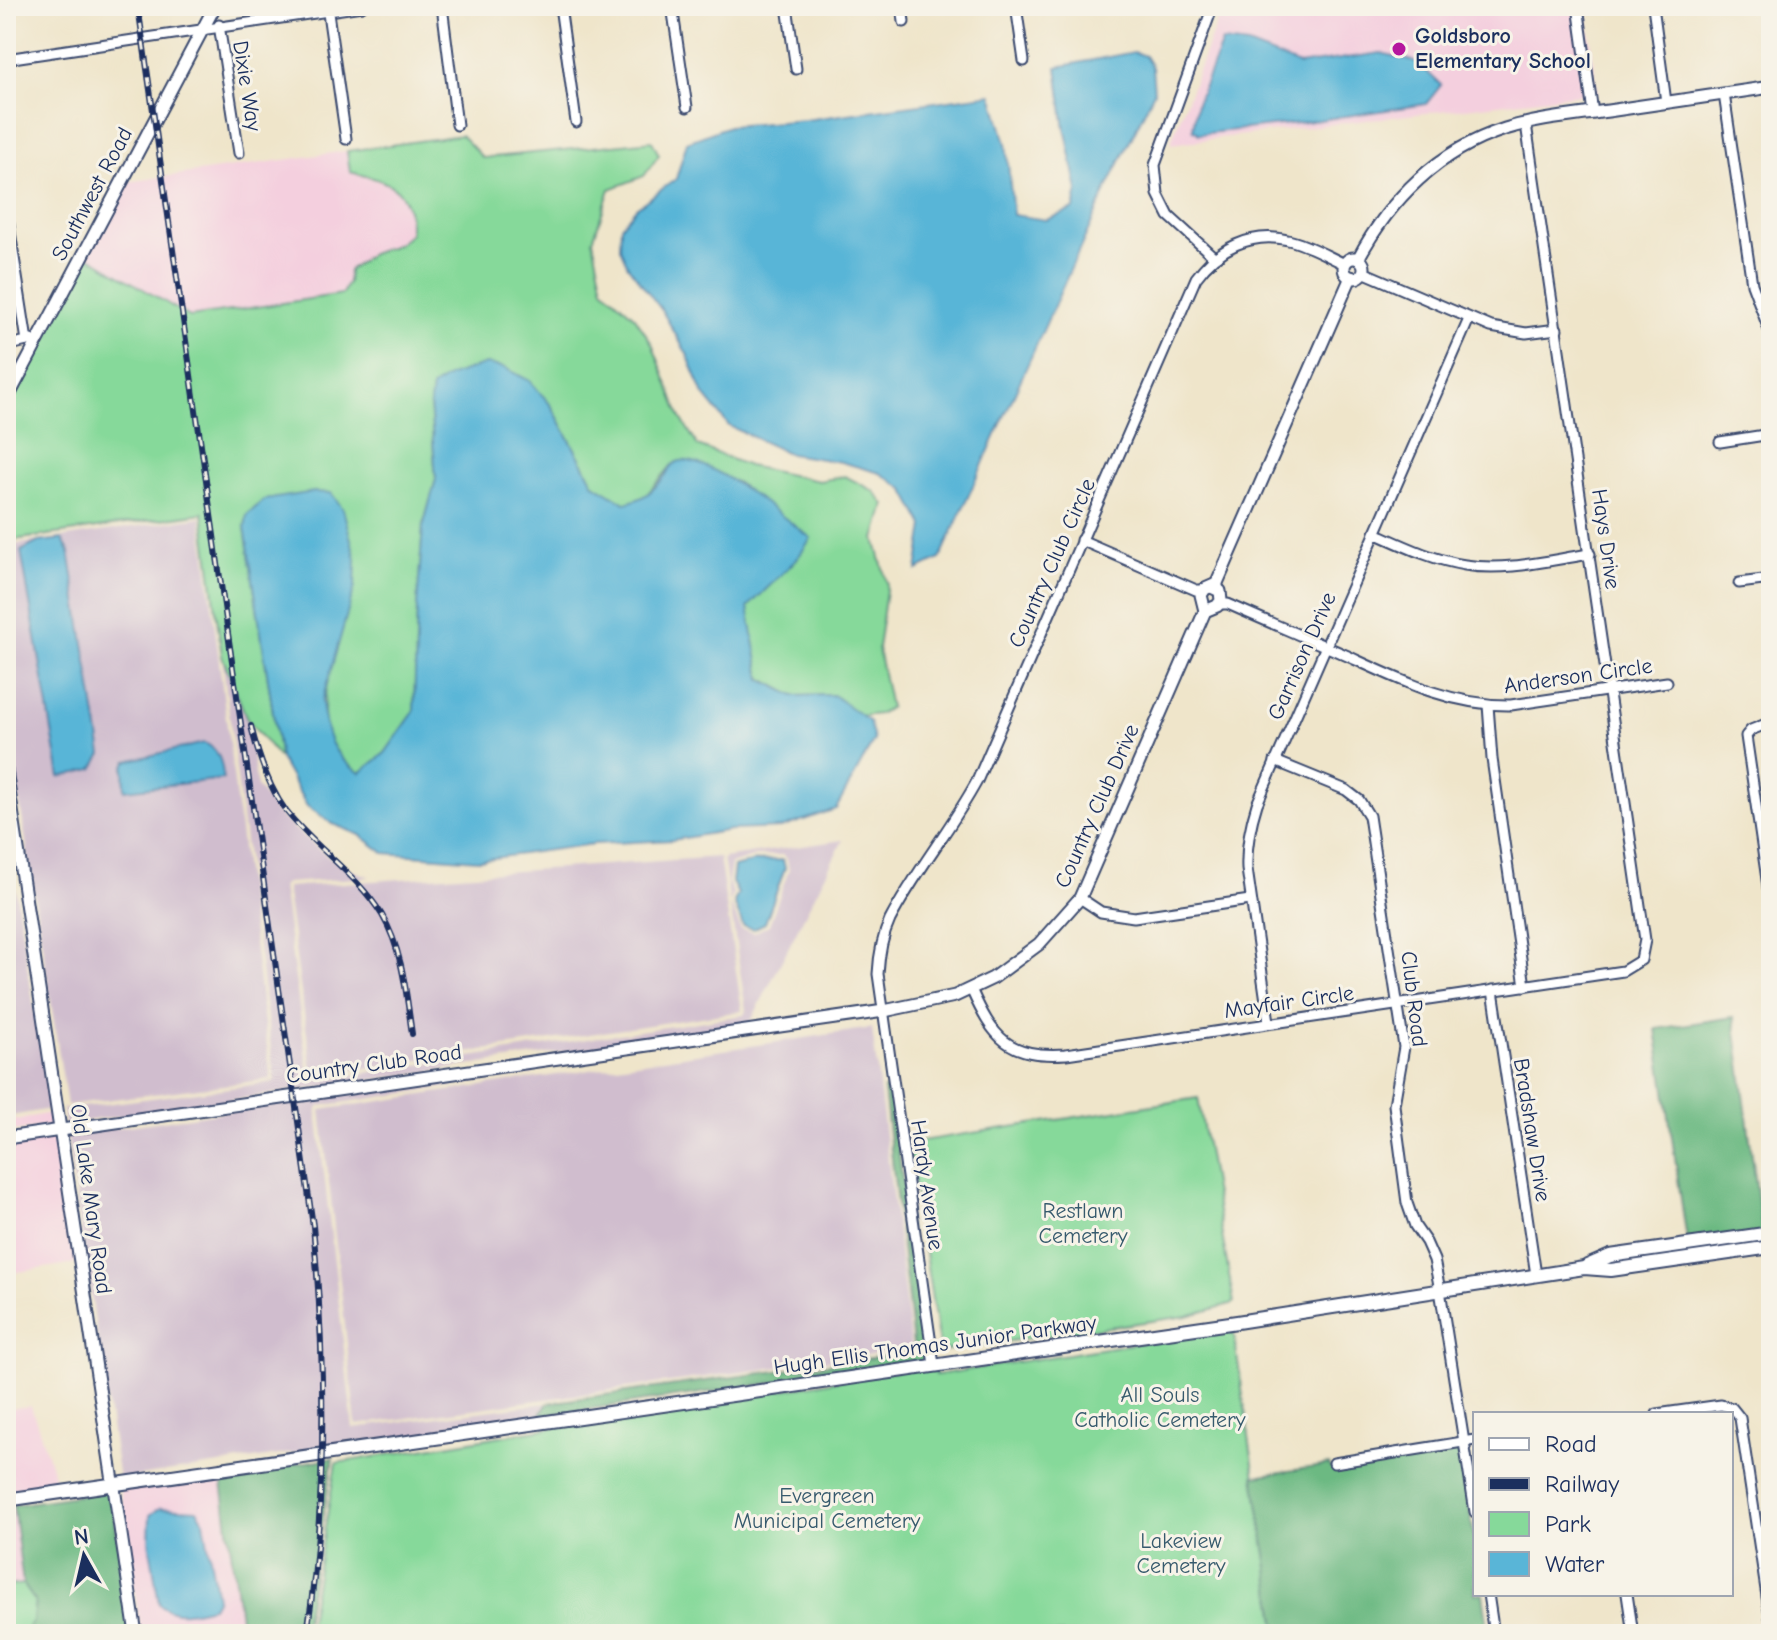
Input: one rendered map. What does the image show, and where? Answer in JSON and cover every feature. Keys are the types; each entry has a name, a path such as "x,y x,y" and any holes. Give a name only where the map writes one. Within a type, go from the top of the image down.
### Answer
{"main road":[{"name":"Hugh Ellis Thomas Junior Parkway","path":"1584,1268 1610,1256 1771,1233"},
{"name":"Hugh Ellis Thomas Junior Parkway","path":"115,1485 1584,1268 1611,1270 1771,1247"},
{"path":"6,1500 115,1485"}],"street":[{"name":"Southwest Road","path":"6,401 32,340 215,6"},
{"path":"6,59 328,8 362,6"},
{"path":"442,6 457,125"},
{"path":"560,6 576,122"},
{"path":"672,6 687,107"},
{"path":"787,6 796,69"},
{"path":"902,6 904,22"},
{"path":"1016,6 1024,61"},
{"path":"1213,6 1155,165 1158,194 1169,216 1214,257 1240,243 1261,238 1287,240 1345,264"},
{"path":"1578,6 1593,113"},
{"path":"1653,6 1666,102"},
{"path":"328,8 346,139"},
{"name":"Dixie Way","path":"219,25 239,153"},
{"path":"1358,259 1389,210 1409,187 1432,167 1483,138 1526,124 1771,87"},
{"path":"1724,94 1752,284 1771,335"},
{"name":"Hays Drive","path":"1526,124 1645,940 1645,953 1641,960"},
{"path":"6,206 32,340 6,346"},
{"name":"Country Club Circle","path":"884,1011 878,974 880,951 889,921 977,781 1196,278 1214,257"},
{"path":"1351,259 1358,259 1364,265 1363,272 1351,277 1345,272 1345,264 1351,259"},
{"path":"1363,272 1491,327 1518,332 1557,329"},
{"name":"Country Club Drive","path":"748,1031 934,1002 971,989 1015,963 1039,944 1080,898 1351,277"},
{"name":"Garrison Drive","path":"1269,1022 1250,900 1246,849 1250,826 1275,761 1469,319"},
{"path":"1720,442 1771,434"},
{"path":"1375,533 1442,560 1495,568 1590,554"},
{"name":"Anderson Circle","path":"1081,540 1423,689 1455,700 1511,705 1667,682"},
{"path":"1739,583 1771,579"},
{"path":"1488,705 1492,759 1525,986"},
{"path":"1771,722 1751,730 1746,736 1771,907"},
{"name":"Club Road","path":"1275,761 1346,790 1359,800 1369,816 1404,1047 1394,1105 1407,1203 1415,1226 1434,1260 1470,1441 1473,1484"},
{"name":"Old Lake Mary Road","path":"6,770 136,1634"},
{"path":"1080,898 1101,912 1134,917 1250,900"},
{"name":"Mayfair Circle","path":"971,989 992,1031 1006,1042 1040,1056 1623,971 1641,960"},
{"name":"Bradshaw Drive","path":"1493,990 1536,1275"},
{"name":"Hardy Avenue","path":"884,1011 934,1365"},
{"name":"Country Club Road","path":"6,1138 748,1031"},
{"path":"1671,1412 1721,1405 1732,1408 1740,1418 1771,1623"},
{"path":"1334,1463 1470,1441"},
{"path":"1488,1596 1494,1634"},
{"path":"1627,1596 1633,1634"}],"shaded area":[{"name":"Goldsboro Elementary School","path":"1223,6 1586,6 1598,92 1170,144"},
{"path":"347,151 350,172 396,187 411,209 410,234 398,244 371,254 348,282 343,294 190,317 88,256 127,182"},
{"path":"201,517 271,1079 67,1105 6,713 6,546"},
{"path":"222,656 247,719 257,787 277,814 328,857 370,877 286,883 282,886 312,1081 744,1015 746,1010 723,858 843,840 749,1025 65,1124 63,1107 67,1109 275,1082","holes":["783,855 789,870 769,925 754,933 741,929 730,903 733,893 728,882 731,864 755,856"]},
{"path":"6,831 50,1109 6,1117"},
{"path":"719,857 742,1011 313,1076 286,887"},
{"path":"872,1028 911,1349 356,1425 321,1110"},
{"path":"533,1067 534,1074 320,1106 317,1111 353,1428 548,1403 540,1416 119,1479 67,1135"},
{"path":"54,1112 56,1125 6,1132 6,1122"},
{"path":"57,1136 76,1263 6,1274 6,1143"},
{"path":"31,1406 58,1487 6,1495 6,1409"},
{"path":"221,1475 242,1634 141,1634 120,1490","holes":["160,1508 197,1510 204,1521 217,1597 212,1607"]},
{"path":"13,1505 23,1584 6,1586 6,1506"}],"green space":[{"path":"461,135 483,158 652,141 659,155 644,176 610,189 593,240 603,288 635,317 652,344 681,418 698,446 748,466 819,481 845,476 874,491 885,505 875,539 887,583 878,649 890,707 879,714 861,716 833,695 794,696 761,678 747,607 797,559 769,508 736,482 672,465 643,499 625,504 594,484 551,405 430,404 436,479 423,527 414,712 385,753 360,773 344,760 326,731 325,697 337,643 245,527 280,759 247,719 222,656 203,513 6,541 6,412 88,256 190,317 342,294 349,270 371,254 398,244 410,234 407,206 402,196 396,189 377,179 350,172 347,151"},
{"path":"1734,1017 1763,1239 1688,1247 1656,1029"},
{"path":"890,1088 927,1361 540,1416 548,1403 914,1352 884,1089"},
{"name":"Restlawn Cemetery","path":"1198,1098 1234,1303 1187,1316 940,1351 908,1143"},
{"name":"Evergreen Municipal Cemetery","path":"1233,1328 1278,1634 307,1634 336,1463 934,1365 936,1375"},
{"path":"1460,1448 1473,1531 1473,1596 1483,1596 1489,1634 1278,1634 1254,1476 1329,1465 1331,1469"},
{"path":"333,1458 303,1634 242,1634 221,1475"},
{"path":"111,1491 131,1634 23,1634 33,1621 35,1601 23,1584 13,1505"},
{"path":"23,1584 35,1601 33,1621 23,1634 6,1634 6,1586"}],"water":[{"path":"1222,42 1248,45 1299,65 1381,53 1417,62 1441,85 1426,104 1199,134 1193,129 1197,103"},
{"path":"1134,52 1145,56 1152,67 1154,92 1109,184 940,559 917,570 924,526 904,489 880,473 841,462 790,454 729,426 704,395 687,354 661,309 628,266 620,248 621,226 636,208 676,179 687,142 729,126 805,120 992,94 1006,143 1013,215 1046,220 1074,209 1078,191 1057,67"},
{"path":"486,364 505,368 530,381 551,405 594,484 625,503 643,497 652,490 675,463 690,461 725,477 811,538 797,559 748,607 761,679 794,696 833,695 869,721 874,740 836,809 781,828 730,830 673,840 593,844 479,860 384,853 360,835 333,824 307,806 280,759 245,527 247,515 264,500 314,492 331,493 343,509 356,559 355,586 322,701 331,743 342,759 360,773 385,753 414,712 423,527 436,479 430,403 432,387 450,376"},
{"path":"62,539 69,551 102,754 93,769 60,777 21,551 38,542"},
{"path":"204,743 219,758 223,779 125,790 124,768 127,761"},
{"path":"783,860 785,868 765,923 753,929 743,926 734,902 738,894 732,882 734,867 755,861"},
{"path":"160,1508 197,1510 204,1521 217,1598 212,1607 178,1612 159,1604 149,1541 150,1515"}],"railway":[{"path":"138,6 313,1226 320,1328 322,1430 318,1532 307,1634"},
{"path":"251,726 264,770 286,811 361,887 382,915 399,958 412,1034"}],"place":[{"name":"Goldsboro Elementary School","path":"1399,49"}],"park label":[{"name":"All Souls Catholic Cemetery","path":"1160,1408"},
{"name":"Lakeview Cemetery","path":"1181,1554"}]}
